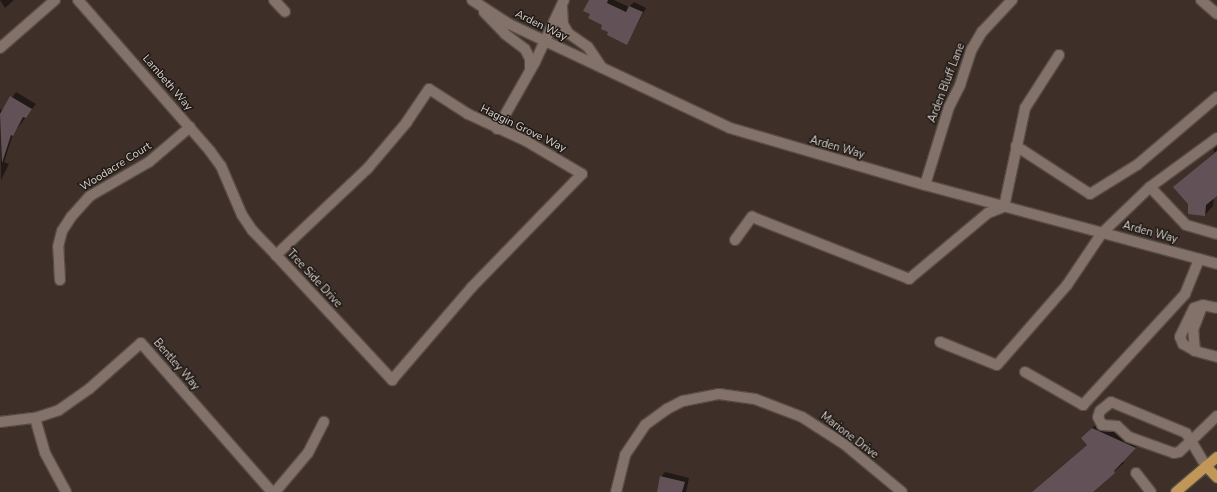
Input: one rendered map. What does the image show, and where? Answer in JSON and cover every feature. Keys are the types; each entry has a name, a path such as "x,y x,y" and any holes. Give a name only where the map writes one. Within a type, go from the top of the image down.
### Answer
{"main road":[{"path":"1176,492 1217,457"},
{"path":"1206,466 1217,478"}],"street":[{"path":"0,48 55,0"},
{"name":"Lambeth Way","path":"78,0 190,127 221,166 230,187"},
{"path":"274,0 285,12"},
{"name":"Arden Bluff Lane","path":"926,185 948,107 960,85 972,49 982,32 1012,0"},
{"path":"1201,0 1217,14"},
{"path":"474,1 504,34 525,50 530,59 530,71"},
{"name":"Arden Way","path":"474,1 509,24 730,128 1004,207 1217,264"},
{"path":"497,129 530,71 563,2"},
{"path":"563,2 563,24 568,33 588,47 602,68"},
{"path":"735,240 752,217 909,279 988,213 1004,207 1025,108 1059,55"},
{"name":"Haggin Grove Way","path":"276,255 373,162 407,122 429,89 468,114 497,129 526,141 582,174 471,288 392,380"},
{"path":"1016,146 1090,194 1137,166 1217,97"},
{"name":"Woodacre Court","path":"60,280 58,247 62,231 71,217 90,196 149,162 190,127"},
{"path":"940,342 997,365 1067,285 1102,233 1150,187 1217,138"},
{"name":"Tree Side Drive","path":"230,187 242,215 276,255 392,380"},
{"path":"1150,187 1186,225 1217,234"},
{"path":"1025,372 1084,405 1185,294 1199,259"},
{"path":"1217,308 1203,305 1194,308 1181,331 1183,344 1194,351 1217,357"},
{"name":"Bentley Way","path":"0,422 35,418 67,405 95,384 141,343 273,492"},
{"name":"Marione Drive","path":"616,492 625,455 645,425 675,404 701,396 719,394 755,400 802,417 844,444 902,492"},
{"path":"1206,466 1191,441 1186,433 1111,402 1100,411 1098,417 1102,425 1117,426 1129,436 1174,453 1191,441 1217,416"},
{"path":"35,418 45,453 66,492"},
{"path":"273,492 305,458 324,422"},
{"path":"1136,473 1151,492"}],"building":[{"path":"589,0 608,0 607,3 626,12 629,6 643,12 627,45 607,35 608,32 601,29 602,25 588,18 590,14 583,11"},
{"path":"10,96 32,109 26,118 23,117 13,136 11,135 2,163 0,114"},
{"path":"1217,151 1217,196 1206,205 1205,216 1188,214 1188,204 1173,187"},
{"path":"1092,428 1136,448 1114,471 1115,473 1093,492 1032,492 1087,445 1081,438"},
{"path":"660,476 685,482 682,492 657,492"}]}
